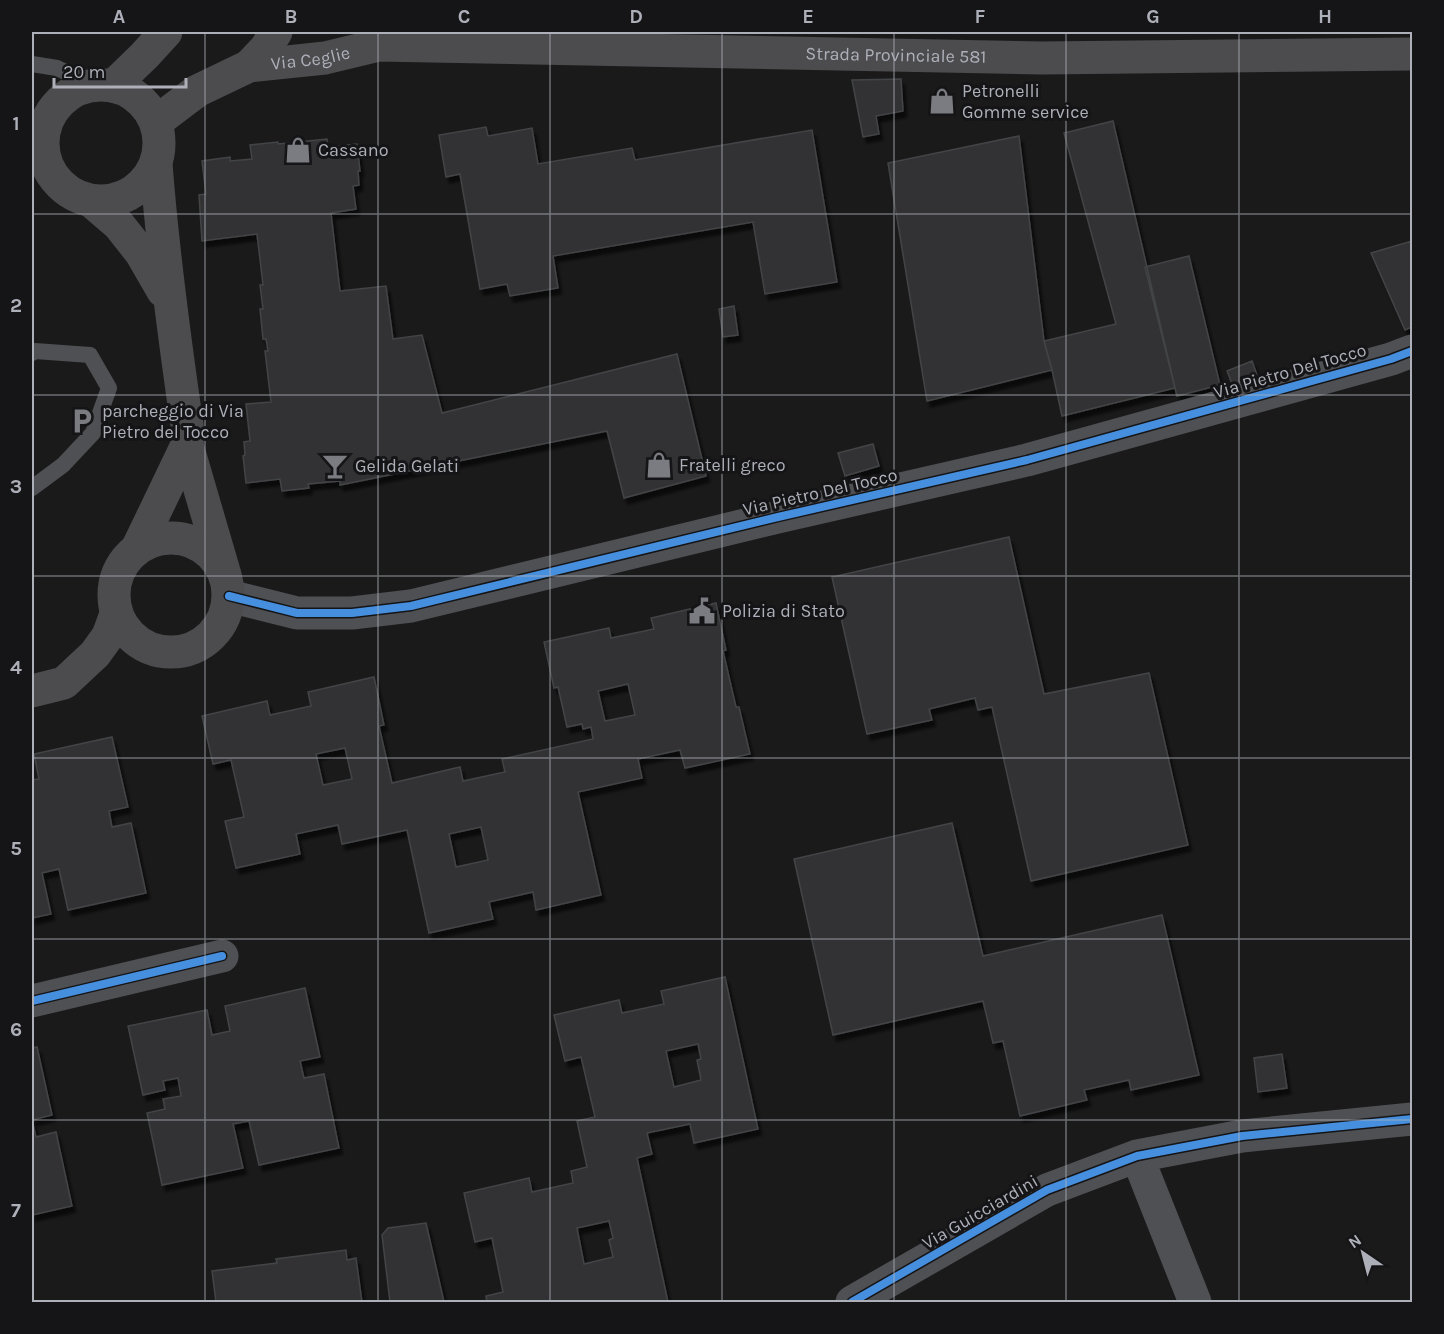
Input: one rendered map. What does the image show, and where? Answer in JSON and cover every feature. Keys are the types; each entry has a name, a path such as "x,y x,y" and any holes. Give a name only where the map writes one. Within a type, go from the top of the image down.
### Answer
{"main road":[{"path":"103,85 144,56 166,32"},
{"path":"249,66 266,48 276,32"},
{"name":"Via Ceglie","path":"156,122 197,91 249,66 325,58 367,38"},
{"name":"Strada Provinciale 581","path":"367,38 1042,58 1413,54"},
{"path":"103,85 131,92 146,105 156,122 160,136 160,150 156,164 146,181 130,194 111,201 91,201 63,188 52,175 46,161 38,127 62,99 76,90 103,85"},
{"path":"156,164 161,229 188,432 187,445 227,585 225,613 218,629 205,642 189,650 170,653 153,650 137,643 124,630 116,614 113,595 116,578 124,561 137,549 153,540 171,538 188,540 203,548 216,560 227,585"},
{"path":"91,201 118,225 141,253 170,303"},
{"path":"137,549 187,445"},
{"path":"32,691 63,682 95,654 108,636 116,614"}],"street":[{"name":"Via Pietro Del Tocco","path":"227,585 297,613 352,613 411,606 778,517 1027,460 1413,351"},
{"path":"32,1001 222,956"},
{"name":"Via Guicciardini","path":"852,1302 1047,1190 1137,1156 1242,1136 1413,1119"},
{"path":"1137,1156 1194,1302"}],"lane":[{"path":"32,64 57,68 103,85"},
{"path":"32,353 35,351 90,356 109,388 93,433 63,465 32,488"}],"building":[{"path":"901,79 903,111 876,116 879,134 863,137 852,80"},
{"path":"1113,121 1175,388 1062,416 1044,341 1116,324 1064,133"},
{"path":"486,127 488,136 532,128 538,164 632,148 635,160 812,130 837,282 765,294 753,222 553,256 558,288 510,296 507,284 480,289 460,174 446,177 439,135"},
{"path":"1019,136 1044,341 1052,370 927,401 888,163"},
{"path":"327,139 328,147 357,144 360,171 358,171 359,185 353,186 356,209 331,213 340,291 386,286 393,339 422,335 442,413 677,354 706,476 624,498 607,431 340,485 340,481 308,484 309,488 282,491 280,479 246,483 244,442 250,441 246,404 271,402 265,351 268,351 266,339 263,339 260,309 263,309 260,285 263,285 257,234 202,241 199,195 206,194 202,161 230,157 230,161 252,159 250,145"},
{"path":"1412,241 1412,327 1405,330 1371,253"},
{"path":"1189,256 1220,385 1177,396 1145,267"},
{"path":"734,306 738,335 723,337 719,309"},
{"path":"1252,361 1257,375 1250,377 1252,382 1234,389 1227,371"},
{"path":"873,444 879,466 845,476 838,453"},
{"path":"1009,537 1044,694 1149,673 1188,845 1031,881 992,707 978,710 975,698 929,709 932,720 867,734 832,577"},
{"path":"716,603 726,650 723,651 750,754 685,768 680,750 638,759 642,778 578,792 601,895 536,910 533,892 489,902 493,919 429,933 407,830 342,844 338,825 296,834 300,854 236,868 225,821 244,817 231,760 213,764 202,716 267,701 270,715 311,706 308,692 374,677 384,725 379,726 392,783 460,767 463,781 505,772 502,759 593,739 591,727 583,729 582,724 567,727 558,687 554,688 544,642 609,628 611,638 654,629 651,618","holes":["628,684 635,715 605,721 598,691","345,748 352,779 323,785 316,754","481,827 488,860 456,867 449,834"]},
{"path":"112,737 128,807 109,811 112,827 131,823 146,893 68,910 59,869 42,873 51,914 32,918 32,780 39,779 34,754"},
{"path":"952,823 983,956 1162,915 1199,1075 1131,1090 1129,1080 1084,1090 1087,1100 1020,1116 1003,1041 993,1043 983,1001 833,1035 794,859"},
{"path":"725,977 758,1129 694,1143 690,1124 647,1133 652,1154 637,1158 668,1302 487,1302 486,1296 503,1292 492,1238 475,1242 464,1193 529,1178 532,1192 573,1183 571,1171 587,1167 577,1121 595,1117 581,1057 565,1061 554,1015 619,1000 622,1013 664,1004 661,991","holes":["698,1044 701,1059 697,1060 701,1080 674,1087 666,1051","609,1221 613,1238 609,1240 613,1257 584,1264 577,1228"]},
{"path":"305,988 320,1057 300,1061 304,1078 324,1074 339,1148 259,1165 249,1121 233,1124 243,1168 162,1185 147,1113 165,1109 163,1099 181,1096 178,1078 163,1081 165,1090 143,1095 128,1026 207,1010 212,1035 230,1031 225,1006"},
{"path":"37,1047 52,1115 32,1120 32,1048"},
{"path":"1282,1054 1287,1088 1258,1092 1254,1058"},
{"path":"32,1120 36,1137 56,1132 72,1206 32,1215"},
{"path":"426,1223 444,1302 390,1302 382,1235 388,1228"},
{"path":"346,1250 347,1260 356,1258 362,1302 216,1302 212,1271 277,1263 276,1259"}],"cycle path":[{"path":"229,596 297,613 352,613 411,606 778,517 1027,460 1391,359 1412,351"},
{"path":"32,1001 222,956"},
{"path":"852,1302 1047,1190 1137,1156 1242,1136 1412,1119"}],"place":[{"name":"Petronelli Gomme service","path":"942,101"},
{"name":"Cassano","path":"298,150"},
{"name":"parcheggio di Via Pietro del Tocco","path":"82,421"},
{"name":"Fratelli greco","path":"659,465"},
{"name":"Gelida Gelati","path":"335,466"},
{"name":"Polizia di Stato","path":"702,611"}]}
